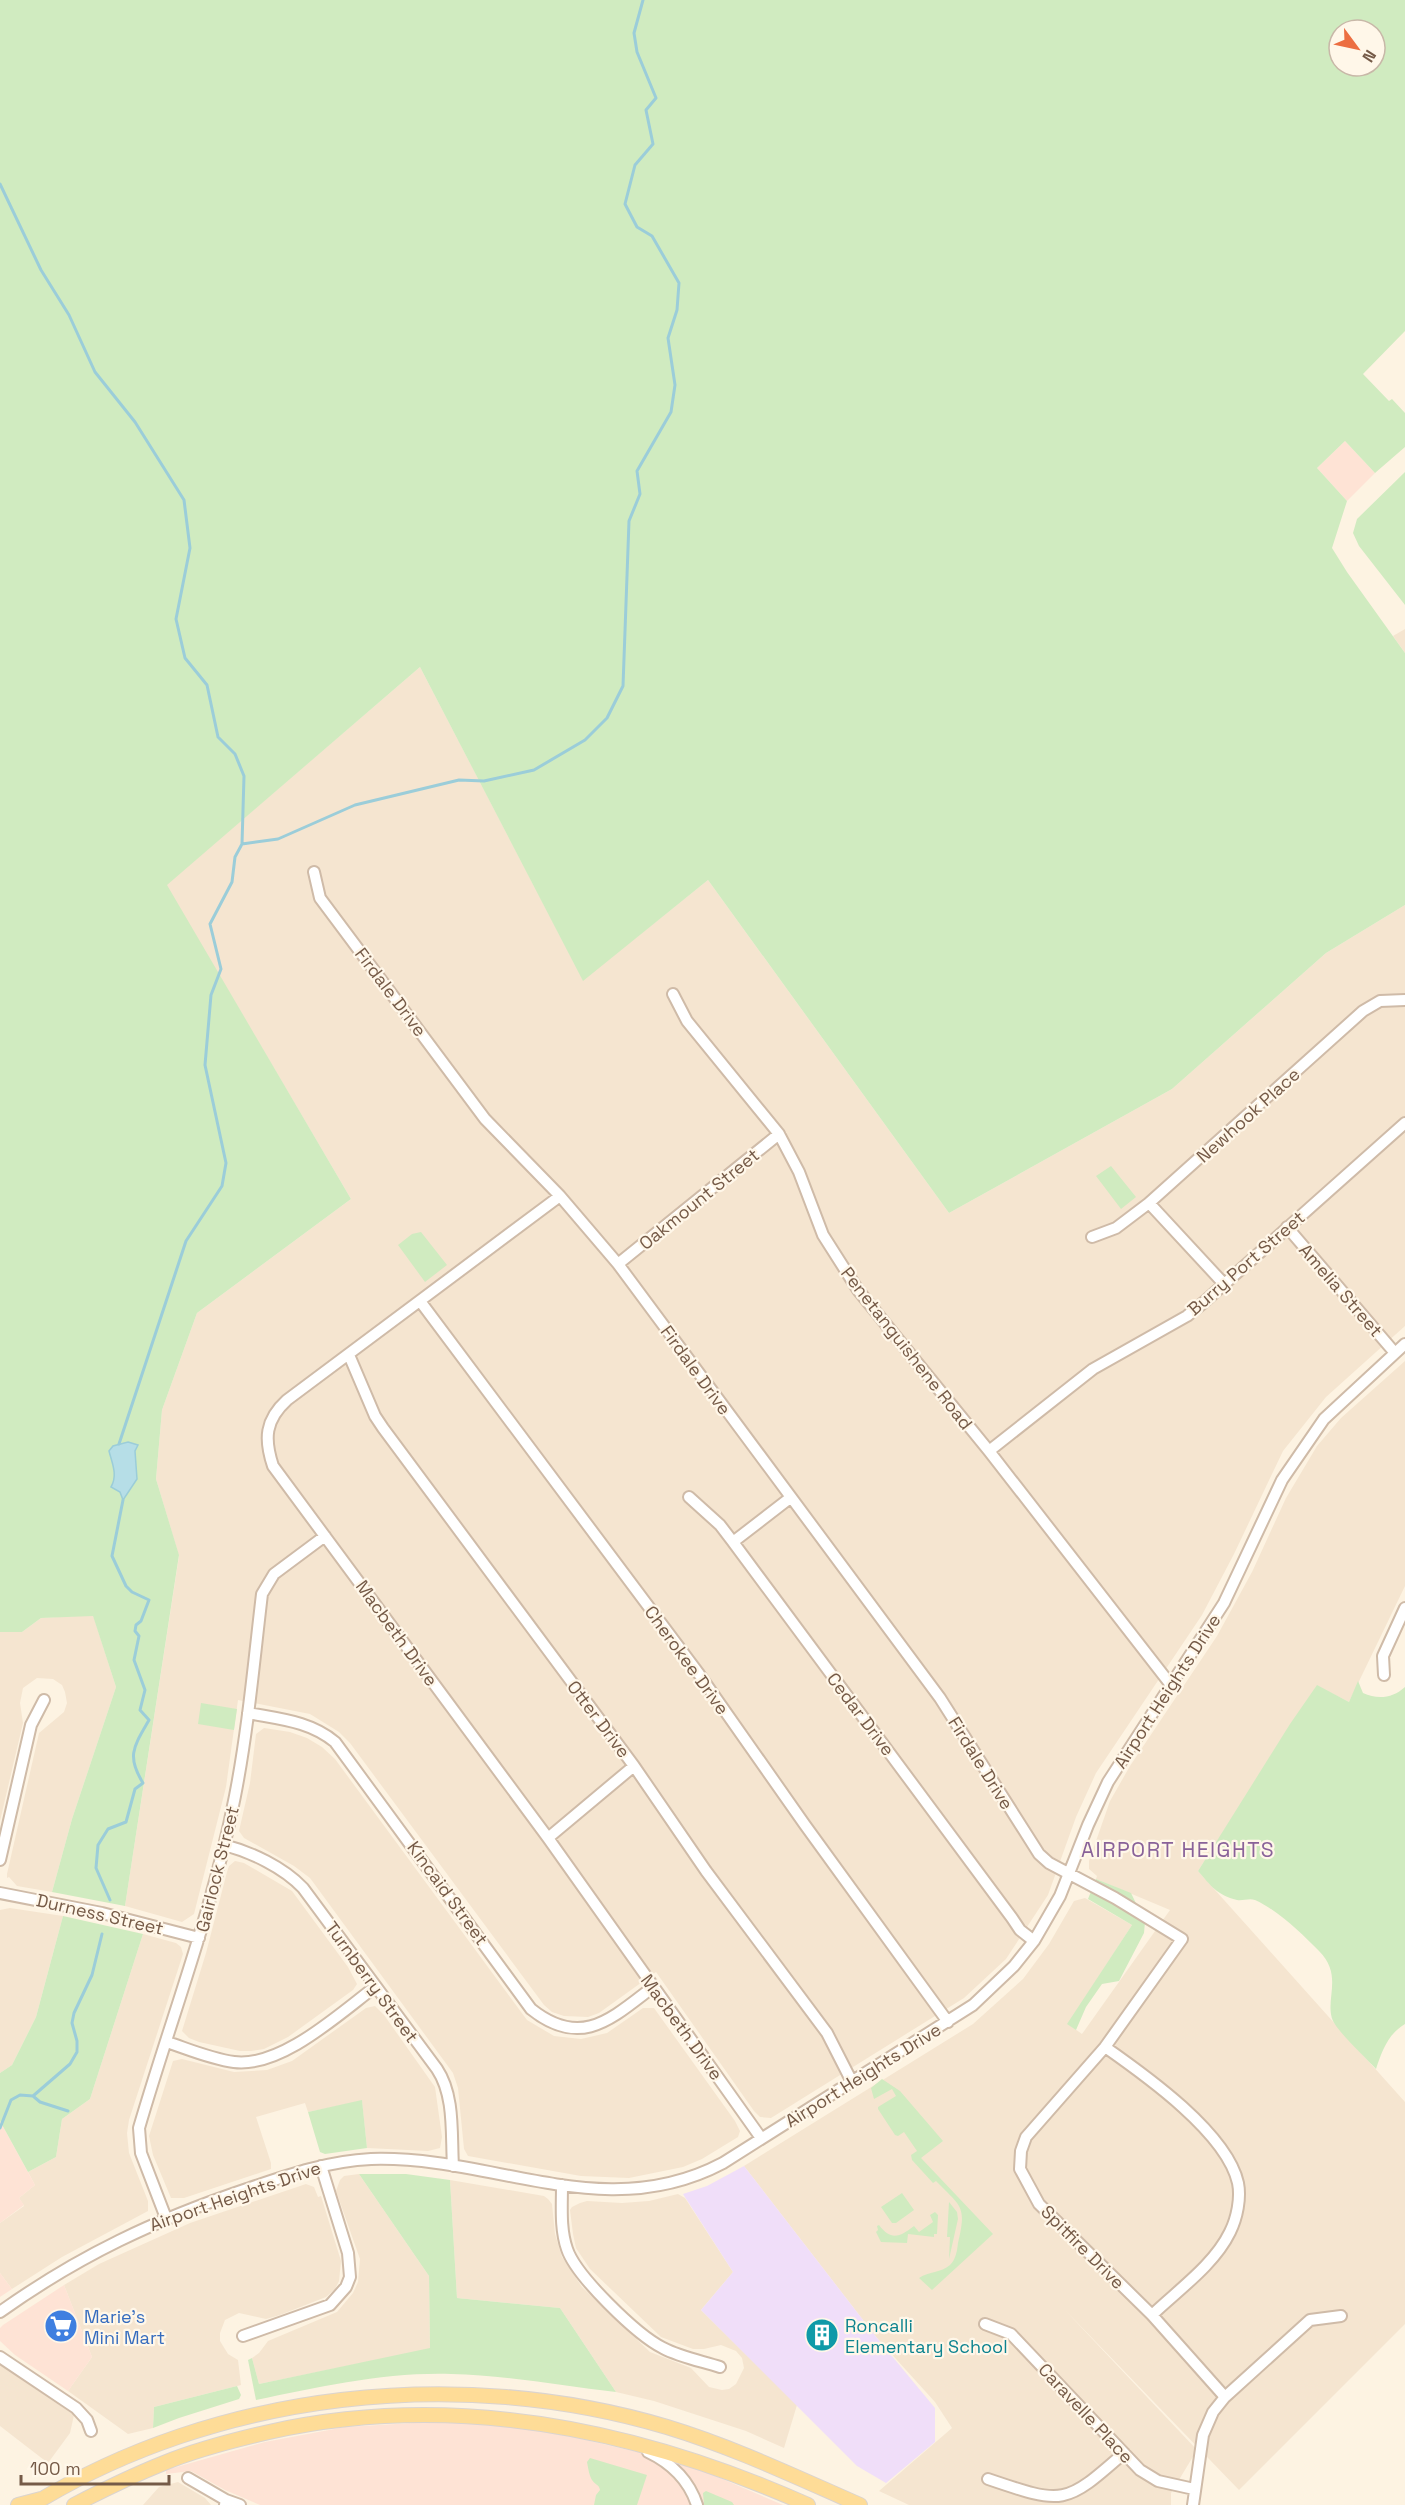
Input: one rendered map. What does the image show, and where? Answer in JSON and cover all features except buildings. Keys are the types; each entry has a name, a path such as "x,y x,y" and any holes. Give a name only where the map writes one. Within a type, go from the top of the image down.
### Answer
{"main road":[{"path":"18,2505 38,2502 143,2450 235,2420 348,2398 467,2395 567,2405 666,2427 760,2461 860,2505"},
{"path":"74,2505 164,2463 201,2450 293,2427 344,2419 397,2415 473,2416 553,2424 664,2450 808,2505"}],"street":[{"name":"Firdale Drive","path":"314,872 320,898 485,1119 560,1196 618,1264 940,1698 1032,1845 1049,1863 1115,1898 1182,1939"},
{"name":"Penetanguishene Road","path":"673,994 687,1021 779,1134 799,1172 823,1235 839,1263 1171,1685"},
{"name":"Newhook Place","path":"1092,1237 1116,1228 1149,1203 1363,1011 1380,1001 1405,1000"},
{"name":"Burry Port Street","path":"989,1451 1093,1369 1187,1316 1225,1285 1287,1227 1405,1124"},
{"name":"Oakmount Street","path":"618,1264 779,1134"},
{"name":"Macbeth Drive","path":"560,1196 276,1410 270,1422 268,1451 273,1466 548,1838 761,2138"},
{"path":"1149,1203 1225,1285"},
{"name":"Amelia Street","path":"1287,1227 1395,1353"},
{"name":"Cherokee Drive","path":"420,1301 699,1674 948,2022"},
{"name":"Airport Heights Drive","path":"0,2312 88,2255 166,2218 284,2176 321,2166 372,2159 453,2166 594,2189 632,2190 675,2183 717,2166 948,2022 989,1992 1034,1941 1070,1873 1101,1793 1122,1757 1224,1603 1282,1479 1295,1459 1324,1419 1405,1344"},
{"name":"Otter Drive","path":"349,1355 382,1428 634,1766 706,1871 827,2033 852,2082"},
{"name":"Cedar Drive","path":"689,1497 720,1525 734,1542 1020,1930 1034,1941"},
{"path":"734,1542 790,1498"},
{"name":"Gairlock Street","path":"166,2218 141,2153 139,2128 199,1938 224,1845 235,1797 248,1713 262,1594 274,1574 325,1536"},
{"path":"1384,1675 1383,1656 1405,1608"},
{"path":"0,1860 1,1847 31,1725 44,1701"},
{"name":"Kincaid Street","path":"248,1713 308,1725 319,1730 334,1742 531,2009 544,2019 577,2030 590,2027 603,2022 653,1987"},
{"path":"548,1838 634,1766"},
{"name":"Turnberry Street","path":"224,1845 248,1853 297,1882 445,2083 449,2102 453,2166"},
{"name":"Durness Street","path":"0,1893 102,1912 199,1938"},
{"name":"Spitfire Drive","path":"1182,1939 1105,2047 1026,2137 1021,2151 1020,2169 1039,2204 1152,2315 1225,2397"},
{"path":"167,2042 233,2062 252,2062 271,2057 291,2049 375,1987"},
{"path":"1105,2047 1159,2085 1187,2112 1220,2146 1238,2183 1236,2216 1222,2245 1152,2315"},
{"path":"243,2336 330,2305 346,2287 350,2277 348,2253 321,2166"},
{"path":"562,2185 562,2220 566,2244 573,2262 585,2278 651,2341 668,2351 720,2367"},
{"path":"1192,2505 1203,2435 1213,2412 1225,2397 1310,2320 1341,2316"},
{"name":"Caravelle Place","path":"985,2324 1011,2334 1124,2454 1151,2477 1194,2489"},
{"path":"0,2357 76,2408 87,2420 91,2431"},
{"path":"621,2439 659,2457 676,2471 687,2484 697,2505"},
{"path":"988,2479 1049,2502 1070,2500 1084,2492 1124,2454"},
{"path":"188,2478 226,2503 240,2505"}],"shaded area":[{"path":"1345,441 1375,473 1347,501 1317,468"},
{"path":"1405,629 1405,653 1393,636"},
{"path":"420,667 583,980 708,880 949,1213 1172,1089 1326,953 1405,905 1405,1326 1326,1397 1283,1451 1202,1615 1096,1773 1076,1817 1048,1895 1006,1959 964,1998 771,2118 760,2117 754,2111 656,1972 599,2013 588,2017 564,2016 552,2012 544,2005 350,1743 339,1732 310,1714 238,1700 226,1787 194,1914 182,1922 125,1906 179,1556 156,1479 162,1410 197,1313 351,1199 166,885"},
{"path":"1405,1361 1405,1586 1349,1702 1317,1686 1198,1871 1405,2102 1405,2324 1239,2490 1064,2309 1197,2450 1171,2493 1171,2505 909,2505 879,2491 952,2428 935,2402 877,2338 744,2166 973,2024 1023,1979 1049,1944 1074,1901 1085,1898 1132,1925 1068,2024 1082,2034 1170,1910 1096,1879 1097,1876 1089,1869 1089,1861 1110,1801 1130,1766 1217,1636 1252,1572 1286,1498 1317,1446 1341,1418"},
{"path":"93,1615 116,1687 72,1819 52,1892 17,1886 9,1877 7,1878 7,1874 39,1733 64,1712 67,1703 62,1685 53,1679 37,1678 23,1688 20,1703 23,1723 0,1821 0,1632 22,1632 41,1618"},
{"path":"264,1728 290,1732 307,1738 322,1747 335,1759 527,2020 554,2036 581,2039 607,2033 643,2008 654,2008 735,2121 740,2131 738,2137 702,2159 683,2167 629,2178 581,2176 468,2156 464,2149 458,2088 453,2073 310,1878 294,1866 244,1838 239,1831 250,1783 256,1734"},
{"path":"235,1861 244,1863 292,1891 348,1967 357,1984 353,1990 288,2037 264,2049 251,2051 240,2051 199,2042 189,2038 182,2031 206,1953 227,1872 229,1866"},
{"path":"10,1908 63,1916 36,2017 12,2065 0,2073 0,1910"},
{"path":"143,1934 176,1943 181,1947 183,1954 129,2120 127,2133 129,2153 148,2201 148,2211 62,2257 12,2289 0,2273 0,2223 24,2206 19,2198 35,2185 28,2172 56,2157 62,2119 90,2099"},
{"path":"375,2006 384,2015 435,2087 442,2137 440,2148 428,2151 367,2148 362,2101 308,2112 305,2103 256,2117 271,2169 184,2198 171,2198 153,2155 149,2136 173,2061 182,2059 234,2072 267,2070 292,2061 366,2008"},
{"path":"0,2121 35,2185 19,2198 24,2205 0,2223"},
{"path":"744,2166 877,2338 935,2408 935,2442 886,2483 857,2466 701,2310 733,2272 683,2194 707,2186"},
{"path":"359,2174 429,2276 430,2349 259,2384 252,2358 268,2341 337,2312 353,2293 358,2282 360,2259 336,2191 344,2176"},
{"path":"450,2180 544,2196 552,2204 555,2234 562,2257 582,2287 650,2352 691,2368 709,2387 729,2389 736,2384 744,2368 742,2358 736,2351 721,2345 693,2349 661,2337 590,2269 576,2248 570,2210 580,2203 649,2201 678,2194 685,2198 733,2272 701,2310 797,2405 784,2448 746,2431 654,2401 616,2392 560,2308 457,2298"},
{"path":"306,2184 314,2187 318,2197 321,2196 341,2261 339,2281 335,2289 326,2297 280,2315 266,2319 239,2313 225,2320 220,2333 220,2341 228,2354 238,2360 241,2385 154,2407 153,2428 128,2434 68,2391 92,2357 64,2285 99,2264 190,2223"},
{"path":"0,2273 12,2289 0,2297"},
{"path":"64,2285 92,2357 68,2391 15,2355 0,2341 0,2328 3,2325"},
{"path":"0,2365 74,2415 70,2433 48,2463 0,2426"},
{"path":"464,2420 501,2423 685,2463 783,2505 260,2505 225,2490 191,2471 166,2474 166,2470 265,2442 345,2427"},
{"path":"178,2482 205,2498 211,2505 143,2505 159,2487"}],"green space":[{"path":"0,0 1405,0 1405,331 1363,374 1389,401 1392,399 1405,413 1405,447 1375,473 1345,441 1317,468 1347,501 1332,548 1405,653 1405,905 1326,953 1172,1089 949,1213 708,880 583,981 420,667 167,885 351,1199 197,1313 162,1410 156,1479 179,1555 125,1906 52,1892 72,1819 116,1687 93,1616 41,1618 22,1632 0,1632"},
{"path":"1405,472 1405,605 1359,546 1353,533 1357,519"},
{"path":"1111,1166 1136,1197 1121,1209 1096,1176"},
{"path":"421,1232 447,1265 425,1282 398,1245 412,1234"},
{"path":"1358,1681 1363,1693 1374,1697 1390,1696 1405,1687 1405,2024 1390,2038 1383,2049 1376,2069 1333,2021 1331,2013 1332,1979 1326,1960 1319,1951 1273,1910 1255,1900 1237,1900 1219,1893 1198,1871 1317,1685 1349,1702"},
{"path":"201,1703 237,1709 234,1730 198,1724"},
{"path":"1096,1879 1131,1893 1145,1922 1144,1933 1119,1981 1102,1984 1086,2007 1076,2030 1067,2024 1132,1925 1088,1899"},
{"path":"63,1916 143,1934 90,2099 62,2119 56,2157 28,2172 0,2121 0,2073 12,2065 36,2017"},
{"path":"882,2079 900,2091 943,2141 921,2158 993,2234 932,2290 919,2278 946,2268 952,2263 957,2252 962,2214 951,2196 936,2181 933,2183 912,2160 911,2155 917,2151 904,2132 898,2136 895,2135 878,2109 896,2096 892,2089 874,2099 871,2088"},
{"path":"362,2100 367,2148 325,2154 320,2152 308,2112"},
{"path":"359,2174 406,2174 450,2180 457,2298 560,2308 616,2392 492,2376 427,2374 353,2381 256,2400 248,2360 252,2358 259,2384 430,2348 429,2276"},
{"path":"902,2193 914,2210 896,2223 892,2223 881,2207"},
{"path":"949,2202 957,2212 958,2219 949,2259 950,2237 947,2237"},
{"path":"935,2212 938,2215 937,2234 934,2234 934,2237 908,2234 907,2243 881,2242 876,2232 879,2225 883,2230 896,2236 914,2226 919,2232 933,2222 930,2215"},
{"path":"237,2386 241,2395 239,2399 153,2428 154,2407"},
{"path":"590,2458 647,2475 637,2505 594,2505 596,2495 600,2490 590,2476 587,2462"},
{"path":"706,2491 734,2505 704,2505 703,2493"}],"water":[{"path":"128,1442 138,1445 135,1451 137,1479 123,1500 120,1492 111,1487 114,1474 109,1451 113,1446"}],"waterway":[{"path":"242,844 278,839 355,805 459,780 484,781 534,770 585,740 607,718 623,686 629,521 640,494 637,471 671,412 675,385 668,338 677,310 679,283 652,236 637,227 625,204 635,165 653,144 646,110 656,98 637,52 634,33 643,0"},
{"path":"0,184 41,270 69,315 95,372 135,422 184,500 190,548 176,619 185,658 207,685 218,737 235,754 244,776 242,844 235,857 232,882 210,924 221,969 211,995 205,1065 226,1163 222,1186 186,1241 119,1444"},
{"path":"110,1900 96,1868 98,1845 108,1829 126,1822 135,1789 143,1783 133,1758 136,1744 149,1720 140,1710 145,1690 134,1660 139,1636 135,1631 136,1625 141,1621 149,1600 132,1592 126,1586 112,1556 123,1500"},
{"path":"0,2128 11,2100 20,2095 33,2096 70,2064 77,2052 77,2041 72,2023 74,2013 92,1975 102,1934"},
{"path":"33,2096 40,2102 68,2111"}],"place":[{"name":"Marie's Mini Mart","path":"61,2326"},
{"name":"Roncalli Elementary School","path":"822,2335"}],"district":[{"name":"AIRPORT HEIGHTS","path":"1178,1849"}]}
